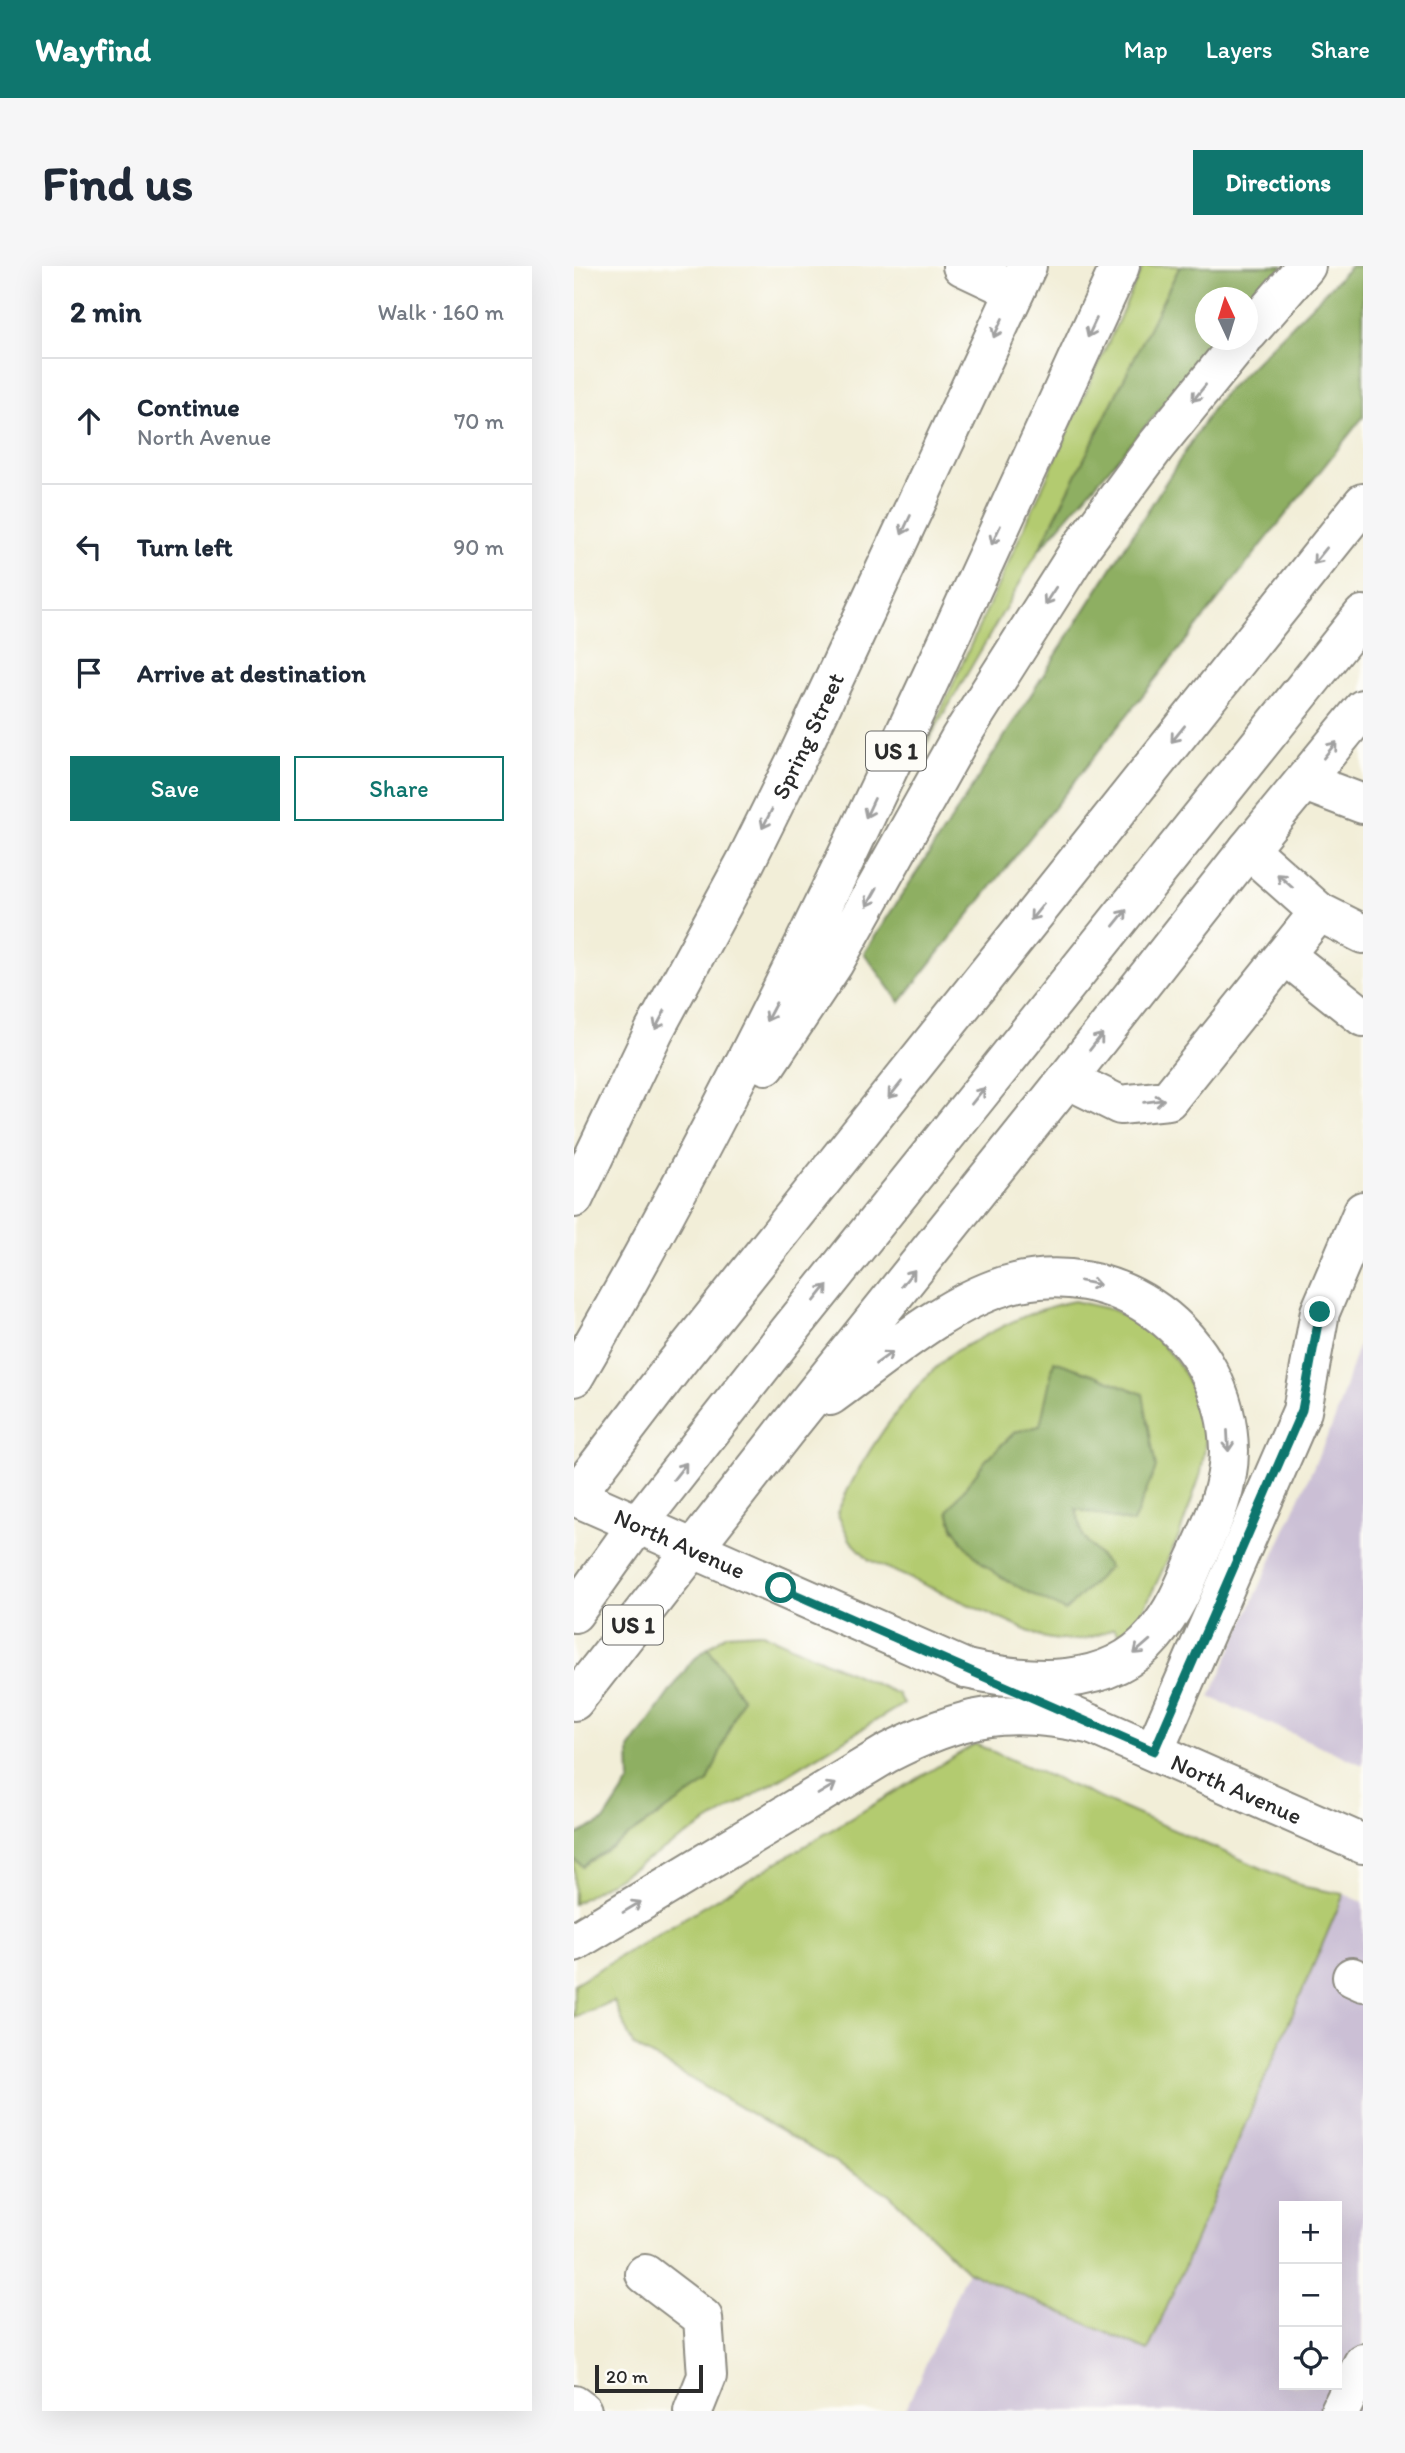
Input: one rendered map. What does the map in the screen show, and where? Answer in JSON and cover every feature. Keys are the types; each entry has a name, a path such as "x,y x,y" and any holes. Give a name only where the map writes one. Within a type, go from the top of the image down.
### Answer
{"main road":[{"path":"962,266 1021,278"},
{"name":"US 1","path":"574,1377 656,1229 841,872 1120,266"},
{"path":"1258,321 1306,266"},
{"name":"Spring Street","path":"574,1198 654,1031 746,861 800,754 1021,278"},
{"path":"656,1229 834,963 960,738 1082,546 1155,447 1234,350"},
{"path":"574,1497 674,1366 1363,503"},
{"path":"574,1613 637,1525 1363,615"},
{"name":"US 1","path":"574,1701 789,1426 1248,849 1363,709"},
{"path":"1305,782 1363,804"},
{"path":"1248,849 1319,912 1363,934"},
{"path":"1067,1079 1120,1105 1168,1100 1319,912"},
{"path":"1285,954 1363,1017"},
{"path":"1154,1751 1302,1410 1320,1312 1363,1212"},
{"path":"789,1426 943,1314 986,1292 1032,1280 1079,1281 1125,1293 1167,1318 1199,1354 1211,1375 1227,1427 1229,1452 1226,1478 1212,1522 1169,1616 1138,1651 1119,1663 1089,1674 1052,1680 1027,1680 966,1669"},
{"name":"North Avenue","path":"574,1497 1363,1844"},
{"path":"574,1942 886,1754 934,1730 979,1717 1020,1714 1063,1718 1093,1725"},
{"path":"645,2274 704,2318 707,2376 692,2411"},
{"path":"1340,2411 1363,2363"},
{"path":"574,2405 582,2411"}],"shaded area":[{"path":"1363,1330 1363,1765 1210,1697 1335,1419"},
{"path":"1344,1894 1363,1902 1363,2411 905,2411 967,2271 1148,2351"}],"green space":[{"path":"1143,266 1180,266 1039,550 923,750"},
{"path":"1180,266 1283,266 1258,296 1258,287 1195,287 1195,350 1211,350 1039,550"},
{"path":"1351,266 1363,266 1363,417 900,1002 864,953 1218,400"},
{"path":"1074,1301 1114,1310 1153,1334 1181,1367 1197,1400 1206,1440 1201,1473 1179,1536 1142,1613 1120,1635 1114,1628 1087,1638 1061,1640 1041,1637 869,1560 850,1540 837,1513 858,1471 884,1429 914,1391 947,1357 1011,1322","holes":["1040,1426 1076,1509 1083,1537 1109,1567 954,1531 948,1511 986,1460 1015,1432"]},
{"path":"1054,1361 1143,1394 1156,1468 1133,1523 1076,1509 1083,1537 1109,1567 1065,1611 1011,1583 980,1561 956,1531 948,1511 986,1460 1015,1432 1040,1426"},
{"path":"760,1632 898,1694 903,1704 574,1904 574,1859 583,1866 742,1698 708,1648 727,1634"},
{"path":"708,1648 742,1698 708,1782 583,1866 574,1859 574,1836 604,1821 630,1781 629,1749 691,1662"},
{"path":"975,1744 1305,1887 1344,1894 1148,2351 967,2271 889,2194 633,2045 614,2001 574,2017 574,1984"}],"route":[{"path":"781,1588 1154,1751 1302,1410 1320,1312"}]}
